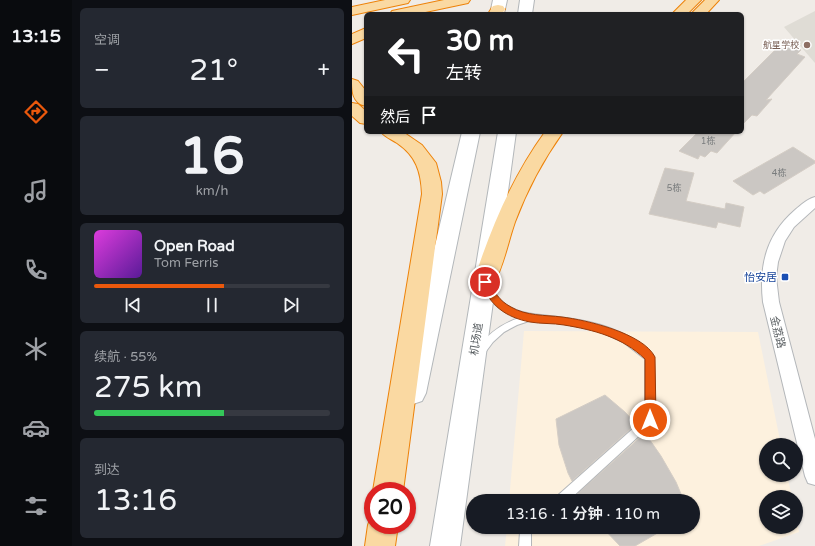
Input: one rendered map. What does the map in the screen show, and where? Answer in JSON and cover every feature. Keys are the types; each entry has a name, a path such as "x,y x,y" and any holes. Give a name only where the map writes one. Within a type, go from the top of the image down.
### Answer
{"highway":[{"path":"352,11 403,0"},
{"path":"681,12 694,0"},
{"path":"700,12 712,0"},
{"path":"406,12 458,1"},
{"path":"425,12 458,1"},
{"path":"352,24 364,21"},
{"path":"352,40 364,33"},
{"path":"352,84 364,99"},
{"path":"352,108 364,117"},
{"path":"389,482 432,194 431,174 424,158 412,145 393,134"},
{"path":"485,279 497,241 518,192 540,150 552,134"}],"main road":[{"path":"525,12 527,0"},
{"path":"394,482 471,134"},
{"name":"机场道","path":"445,546 507,134"}],"street":[{"name":"金荔路","path":"815,201 796,214 784,230 772,252 768,275 771,302 815,476"}],"lane":[{"path":"485,279 490,294 508,311 530,318 563,321 601,329 622,337 639,347 650,357 650,420 568,494"},
{"path":"472,365 486,344 497,332 509,324 530,318"},
{"path":"524,546 526,534"}],"shaded area":[{"name":"航星学校","path":"815,11 815,63 784,27"},
{"path":"524,331 758,332 780,438 759,438 759,482 789,482 790,490 759,490 759,534 793,534 759,546 505,546 506,534 700,534 700,494 510,494"}],"building":[{"path":"784,41 797,45 794,48 801,50 797,54 805,57 766,100 772,99 757,116 752,115 744,123 744,81"},
{"path":"696,134 734,134 717,153 711,151 705,157 700,155 698,159 679,151"},
{"path":"793,147 815,161 815,163 764,194 760,191 753,195 733,181"},
{"path":"665,168 694,173 686,201 725,209 726,203 744,207 740,227 718,222 716,228 649,214"},
{"path":"605,395 625,412 636,424 572,481 559,445 556,419"},
{"path":"645,433 661,456 681,494 578,494"},
{"path":"609,534 656,534 635,546 620,546"}],"place":[{"name":"航星学校","path":"807,45"},
{"name":"怡安居","path":"785,277"}],"route":[{"path":"485,282 490,294 508,311 530,318 563,321 601,329 622,337 639,347 650,357 650,420"}]}
